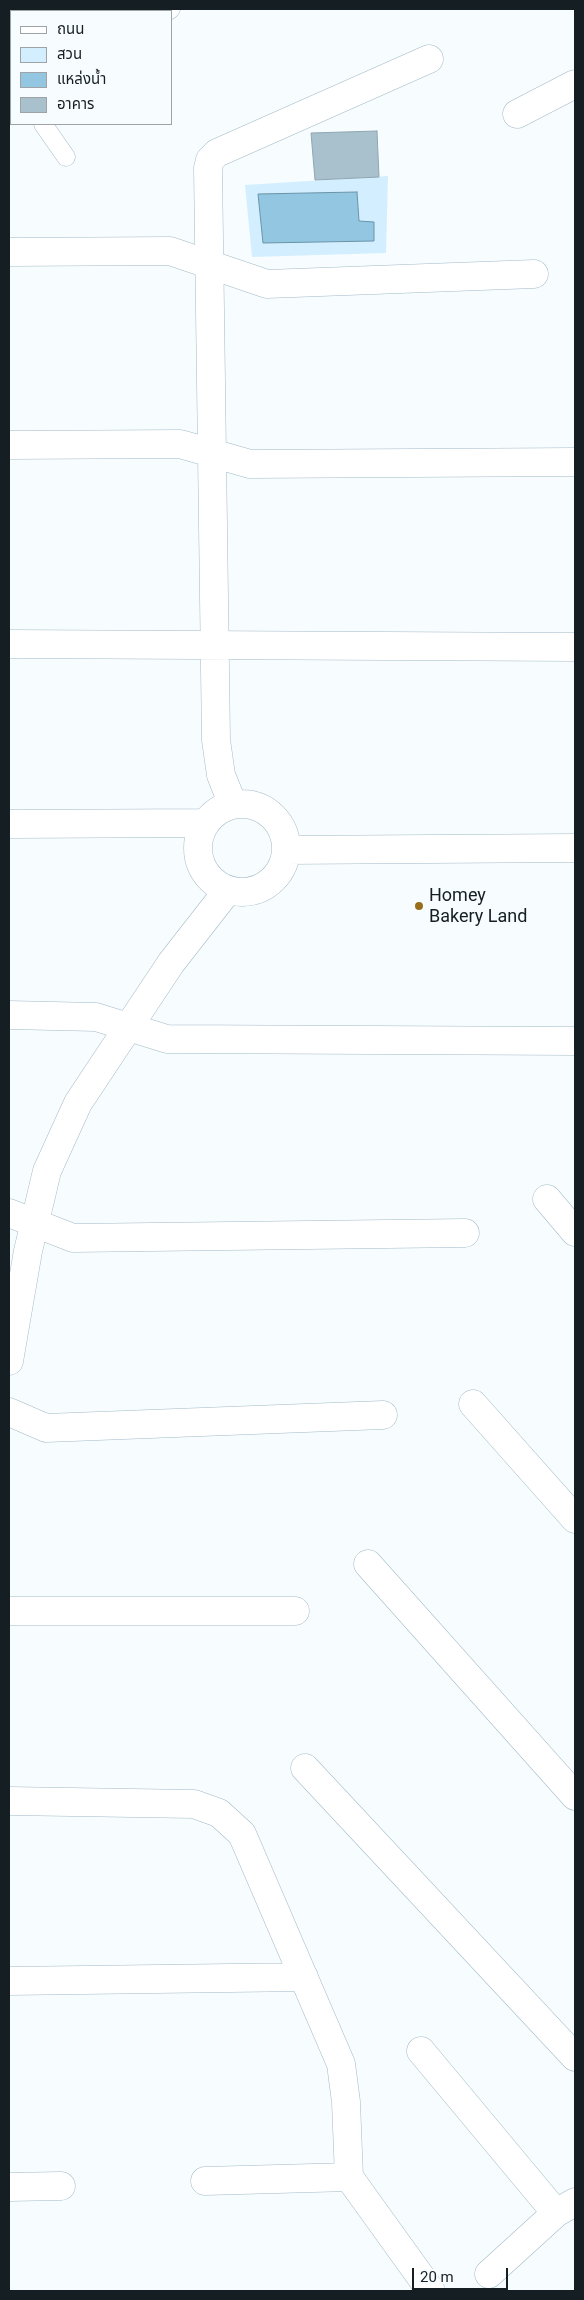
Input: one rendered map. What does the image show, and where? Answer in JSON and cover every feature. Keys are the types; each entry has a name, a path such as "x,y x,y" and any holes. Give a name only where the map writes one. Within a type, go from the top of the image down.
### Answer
{"street":[{"path":"233,805 221,775 216,740 208,168 210,160 217,152 429,59"},
{"path":"517,114 573,90"},
{"path":"9,252 170,251 267,284 534,274"},
{"path":"9,445 180,444 250,464 575,462"},
{"path":"9,644 575,647"},
{"path":"247,804 261,808 273,817 282,829 286,858 280,871 270,882 258,890 243,892 228,890 215,883 205,873 200,860 198,846 205,823 219,810 233,805 247,804"},
{"path":"9,824 205,823"},
{"path":"286,850 575,848"},
{"path":"9,1361 35,1222 47,1171 78,1102 171,963 228,890"},
{"path":"9,1015 96,1017 167,1039 575,1041"},
{"path":"547,1199 575,1232"},
{"path":"9,1213 73,1238 465,1233"},
{"path":"473,1404 575,1519"},
{"path":"9,1412 46,1428 383,1415"},
{"path":"368,1564 575,1796"},
{"path":"9,1612 295,1611"},
{"path":"305,1768 575,2057"},
{"path":"9,1801 194,1804 218,1813 242,1834 341,2064 346,2102 349,2177 431,2291"},
{"path":"9,1981 304,1977"},
{"path":"421,2051 566,2208 489,2274"},
{"path":"205,2181 349,2177"},
{"path":"9,2187 62,2186"}],"lane":[{"path":"44,125 66,158"}],"green space":[{"path":"388,176 386,253 252,257 245,185"}],"water":[{"path":"357,192 359,221 374,222 374,241 263,243 258,194"}],"building":[{"path":"377,131 379,177 315,180 311,133"}],"place":[{"name":"Homey Bakery Land","path":"419,906"}]}
